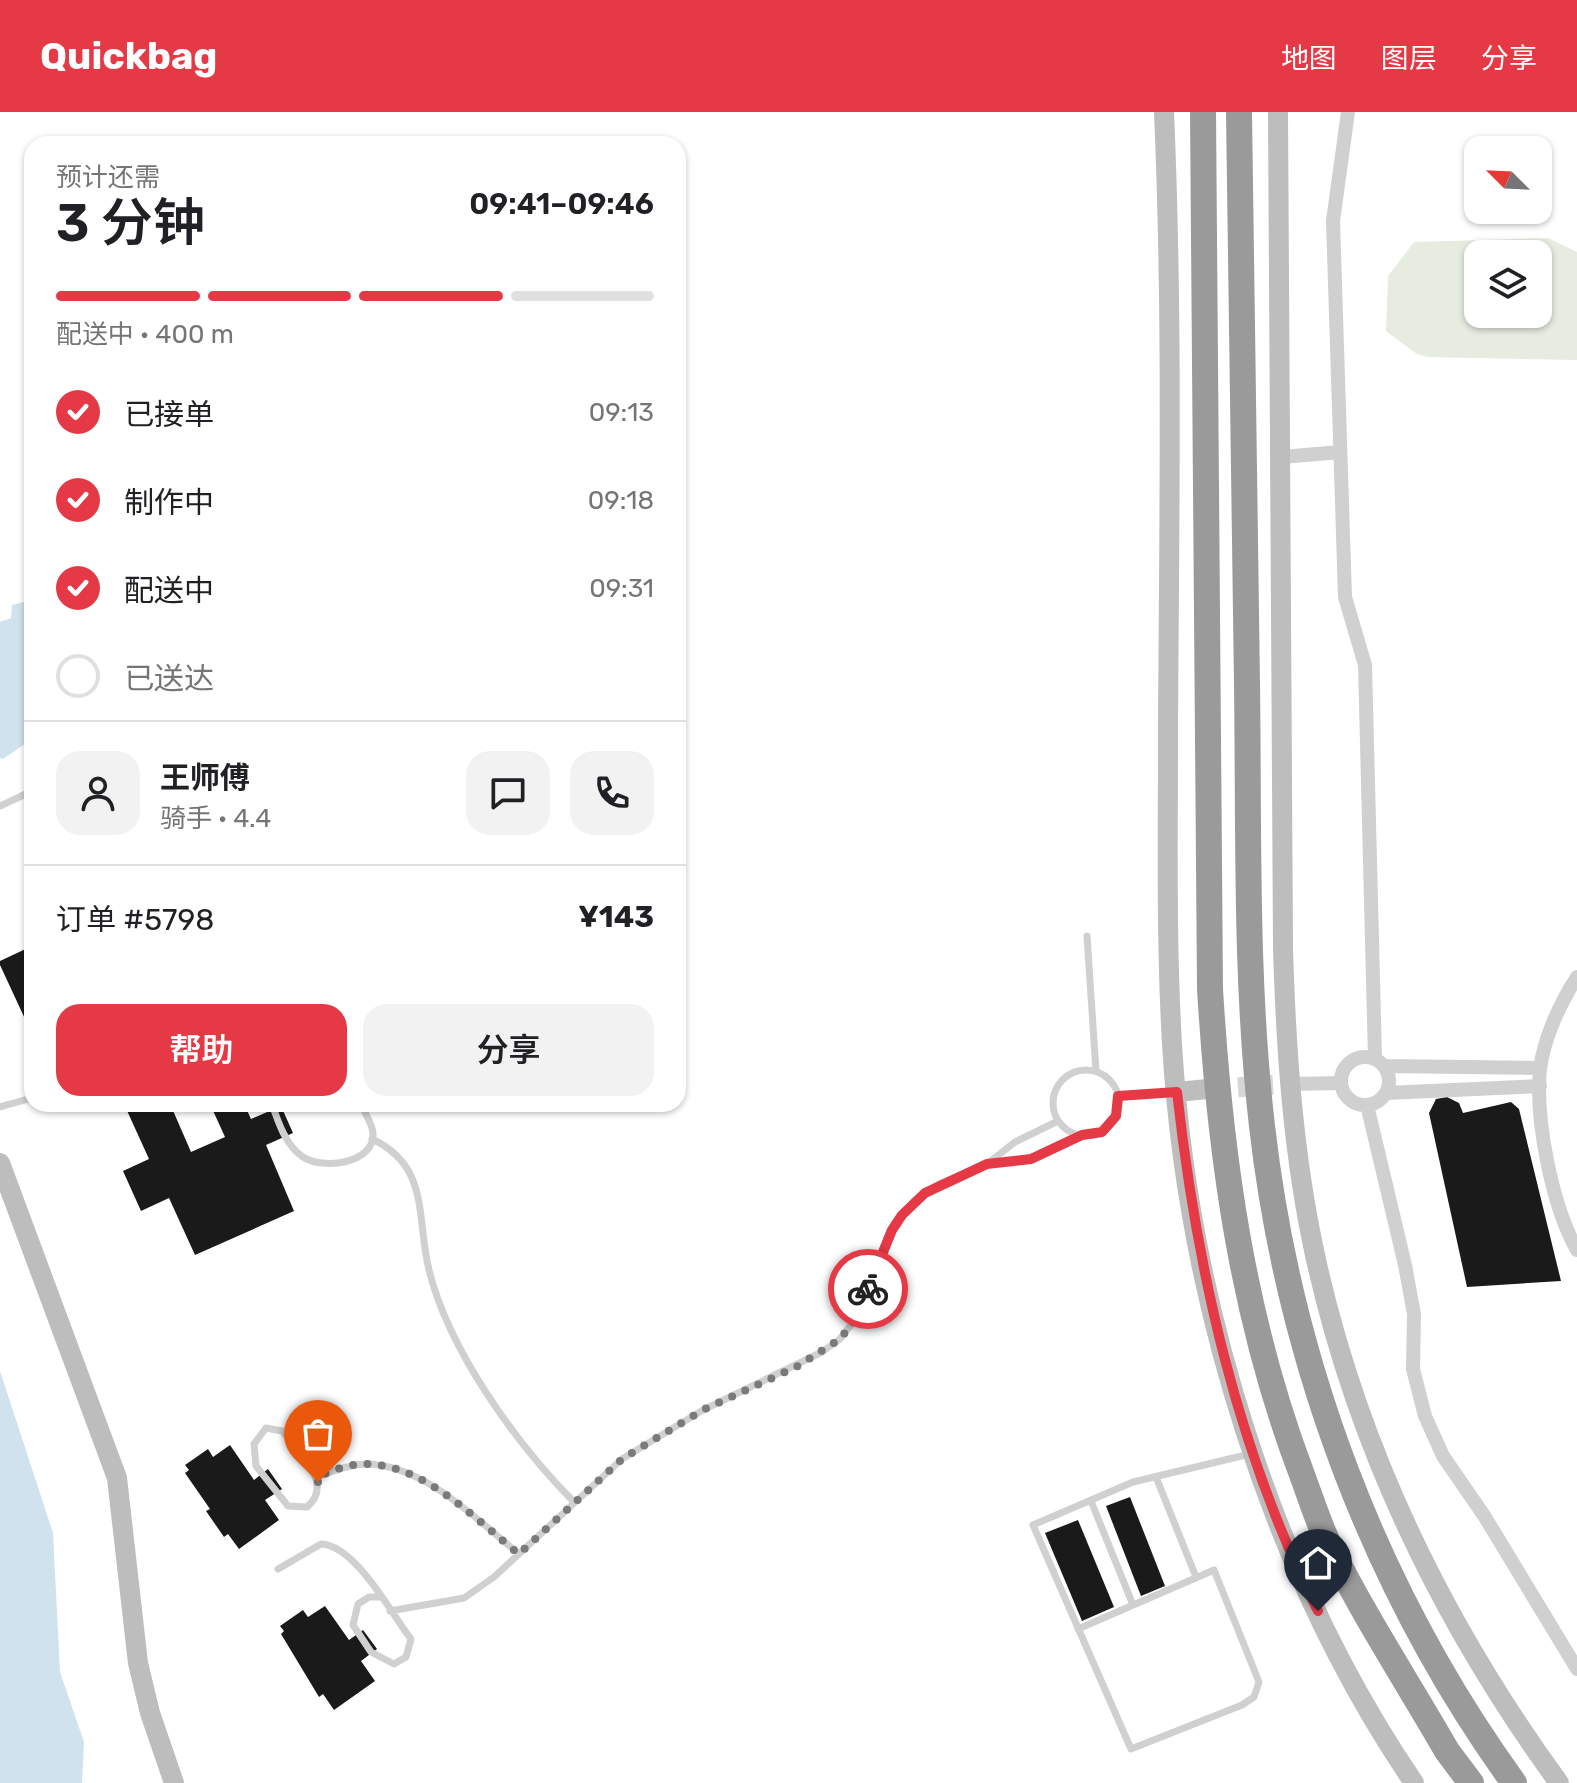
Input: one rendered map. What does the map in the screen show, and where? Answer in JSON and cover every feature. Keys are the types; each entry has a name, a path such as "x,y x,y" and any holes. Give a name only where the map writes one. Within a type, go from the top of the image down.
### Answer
{"highway":[{"path":"1203,112 1210,989 1218,1117 1227,1183 1254,1323 1274,1395 1329,1544 1447,1751 1471,1783"},
{"path":"1239,112 1251,976 1269,1185 1300,1326 1353,1492 1430,1652 1514,1783"}],"main road":[{"path":"1164,112 1166,880 1177,1092 1190,1189 1220,1341 1253,1453 1310,1594 1377,1724 1414,1783"},
{"path":"1278,112 1282,457 1282,1085 1314,1253 1343,1355 1377,1456 1408,1530 1450,1614 1504,1704 1559,1783"},
{"path":"1177,1092 1208,1089"},
{"path":"0,1163 114,1467 122,1498 138,1663 150,1713 174,1783"}],"street":[{"path":"1348,112 1333,221 1345,597 1365,665 1379,1062 1389,1078 1386,1093"},
{"path":"1282,457 1340,452"},
{"path":"1577,977 1556,1019 1540,1068 1547,1154 1577,1250"},
{"path":"1540,1068 1379,1062 1366,1056 1351,1061 1341,1074 1340,1083 1352,1102 1367,1105 1386,1093 1540,1086"},
{"path":"1282,1085 1340,1083"},
{"path":"1367,1105 1405,1265 1414,1314 1413,1369 1425,1416 1443,1456 1485,1517 1577,1669"}],"lane":[{"path":"0,806 24,795"},
{"path":"1087,936 1096,1071"},
{"path":"987,1164 1031,1159 1110,1125 1116,1116 1118,1096 1110,1080 1096,1071 1076,1071 1060,1083 1053,1102 1058,1121 1082,1135"},
{"path":"1118,1096 1177,1092"},
{"path":"0,1107 24,1100"},
{"path":"276,1112 290,1145 305,1159 340,1165 359,1155 372,1139 373,1131 365,1112"},
{"path":"390,1611 456,1602 494,1577 603,1474 727,1397 796,1367 840,1339 857,1317 884,1247 902,1215 939,1184 987,1164 1015,1142 1058,1121"},
{"path":"372,1139 396,1152 412,1173 433,1284 462,1348 512,1430 573,1501"},
{"path":"266,1428 282,1431 317,1477 312,1504 301,1509 288,1506 256,1466 253,1451 258,1437 266,1428"},
{"path":"1078,1629 1214,1570 1259,1682 1254,1697 1242,1705 1131,1749 1078,1629 1033,1525 1156,1477 1253,1453"},
{"path":"317,1477 365,1464 396,1470 440,1493 519,1554"},
{"path":"1156,1477 1196,1577"},
{"path":"1091,1501 1133,1605"},
{"path":"278,1569 312,1548 329,1545 354,1561 381,1597 411,1639 406,1657 394,1664 371,1652 353,1625 358,1604 369,1597 381,1597"}],"shaded area":[{"path":"1548,238 1577,252 1577,360 1427,357 1417,354 1386,331 1388,276 1414,242 1464,241 1464,328 1552,328 1552,240 1481,240"}],"water":[{"path":"24,602 24,745 3,759 0,758 0,622 11,618 12,605"},
{"path":"0,1371 53,1533 60,1672 84,1742 82,1783 0,1783"}],"building":[{"path":"24,950 24,1017 0,965 0,961"},
{"path":"1447,1097 1459,1103 1463,1113 1511,1102 1519,1109 1561,1281 1467,1287 1429,1113 1436,1099"},
{"path":"128,1112 174,1112 191,1152 225,1137 214,1112 248,1112 251,1119 267,1112 284,1112 293,1133 266,1145 294,1211 195,1255 169,1198 141,1211 123,1171 149,1159"},
{"path":"230,1445 254,1480 268,1469 282,1489 265,1500 279,1520 239,1549 228,1534 224,1537 206,1511 210,1509 185,1473 189,1470 185,1465 208,1449 213,1457"},
{"path":"1130,1497 1165,1586 1141,1596 1106,1506"},
{"path":"1078,1520 1114,1607 1082,1621 1045,1533"},
{"path":"325,1606 349,1640 363,1630 377,1649 361,1661 375,1681 334,1710 323,1694 319,1697 281,1634 284,1631 280,1626 303,1610 308,1617"}],"tunnel":[{"path":"1208,1089 1273,1085"}],"way so far":[{"path":"318,1482 317,1477 348,1466 365,1464 396,1470 440,1493 519,1554 622,1459 703,1410 749,1386 796,1367 840,1339 857,1317 868,1289"}],"route":[{"path":"868,1289 884,1247 902,1215 914,1201 939,1184 987,1164 1031,1159 1068,1145 1082,1135 1102,1132 1116,1116 1118,1096 1177,1092 1190,1189 1220,1341 1263,1485 1318,1611"}]}
